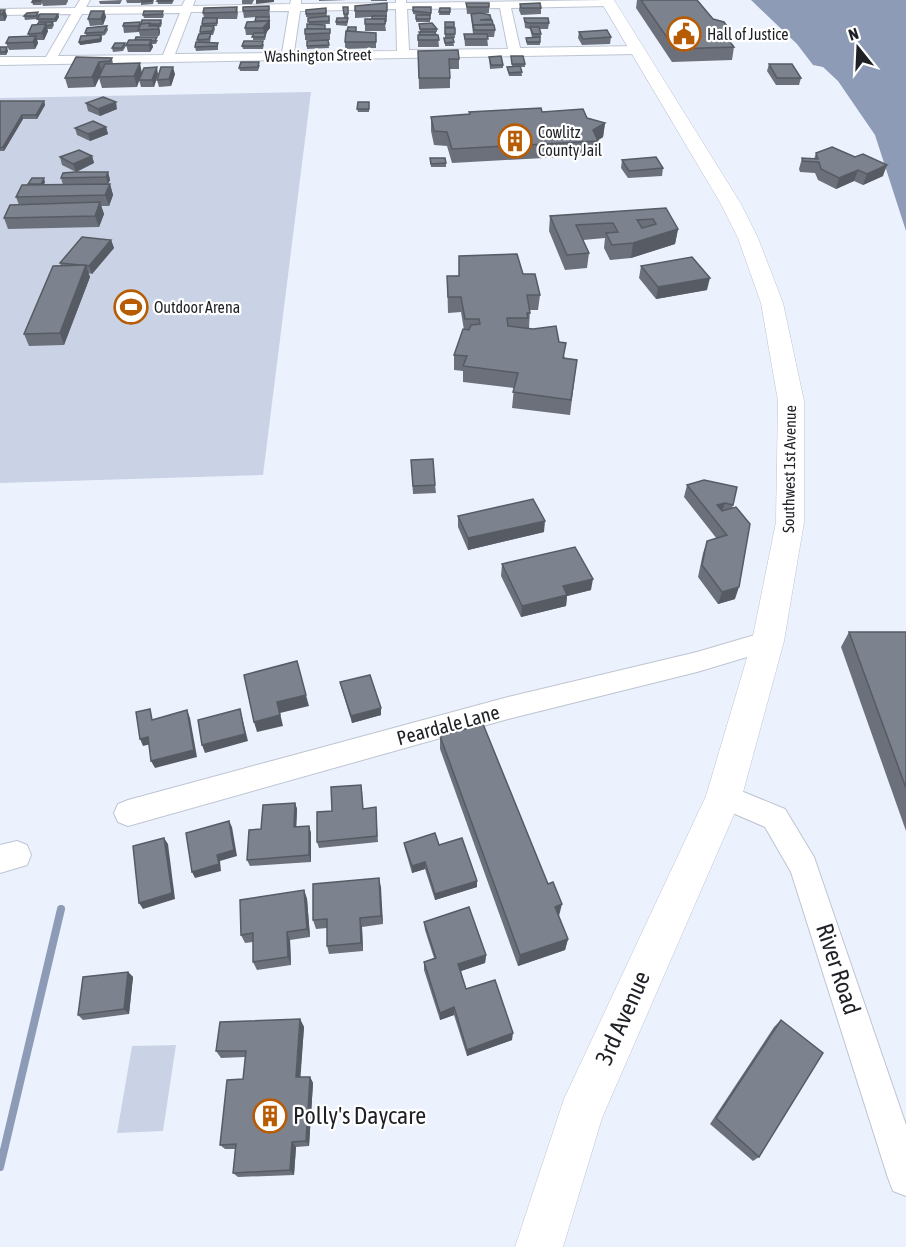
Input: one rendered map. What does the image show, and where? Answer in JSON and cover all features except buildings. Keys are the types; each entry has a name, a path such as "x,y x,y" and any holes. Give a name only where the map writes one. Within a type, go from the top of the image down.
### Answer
{"main road":[{"name":"Southwest 1st Avenue","path":"608,1 731,204 748,238 772,303 791,401 790,511 768,641 724,796"},
{"name":"3rd Avenue","path":"539,1247 580,1115 724,796"}],"street":[{"path":"50,60 85,0"},
{"path":"0,12 79,11 188,5 608,1"},
{"path":"504,2 515,52"},
{"path":"401,3 403,54"},
{"path":"287,56 296,4"},
{"path":"168,57 188,5"},
{"name":"Washington Street","path":"0,61 636,50"},
{"name":"Peardale Lane","path":"128,813 508,708 697,662 768,641"},
{"name":"River Road","path":"724,796 775,818 804,867 906,1178"}],"shaded area":[{"path":"751,0 906,0 906,231 875,135 838,81 823,67 813,65 797,44"},
{"path":"311,92 263,475 0,483 0,98"},
{"path":"176,1045 163,1131 117,1133 132,1046"}],"waterway":[{"path":"0,1167 61,909"}],"place":[{"name":"Hall of Justice","path":"684,34"},
{"name":"Cowlitz County Jail","path":"515,141"},
{"name":"Outdoor Arena","path":"131,307"},
{"name":"Polly's Daycare","path":"270,1116"}]}
